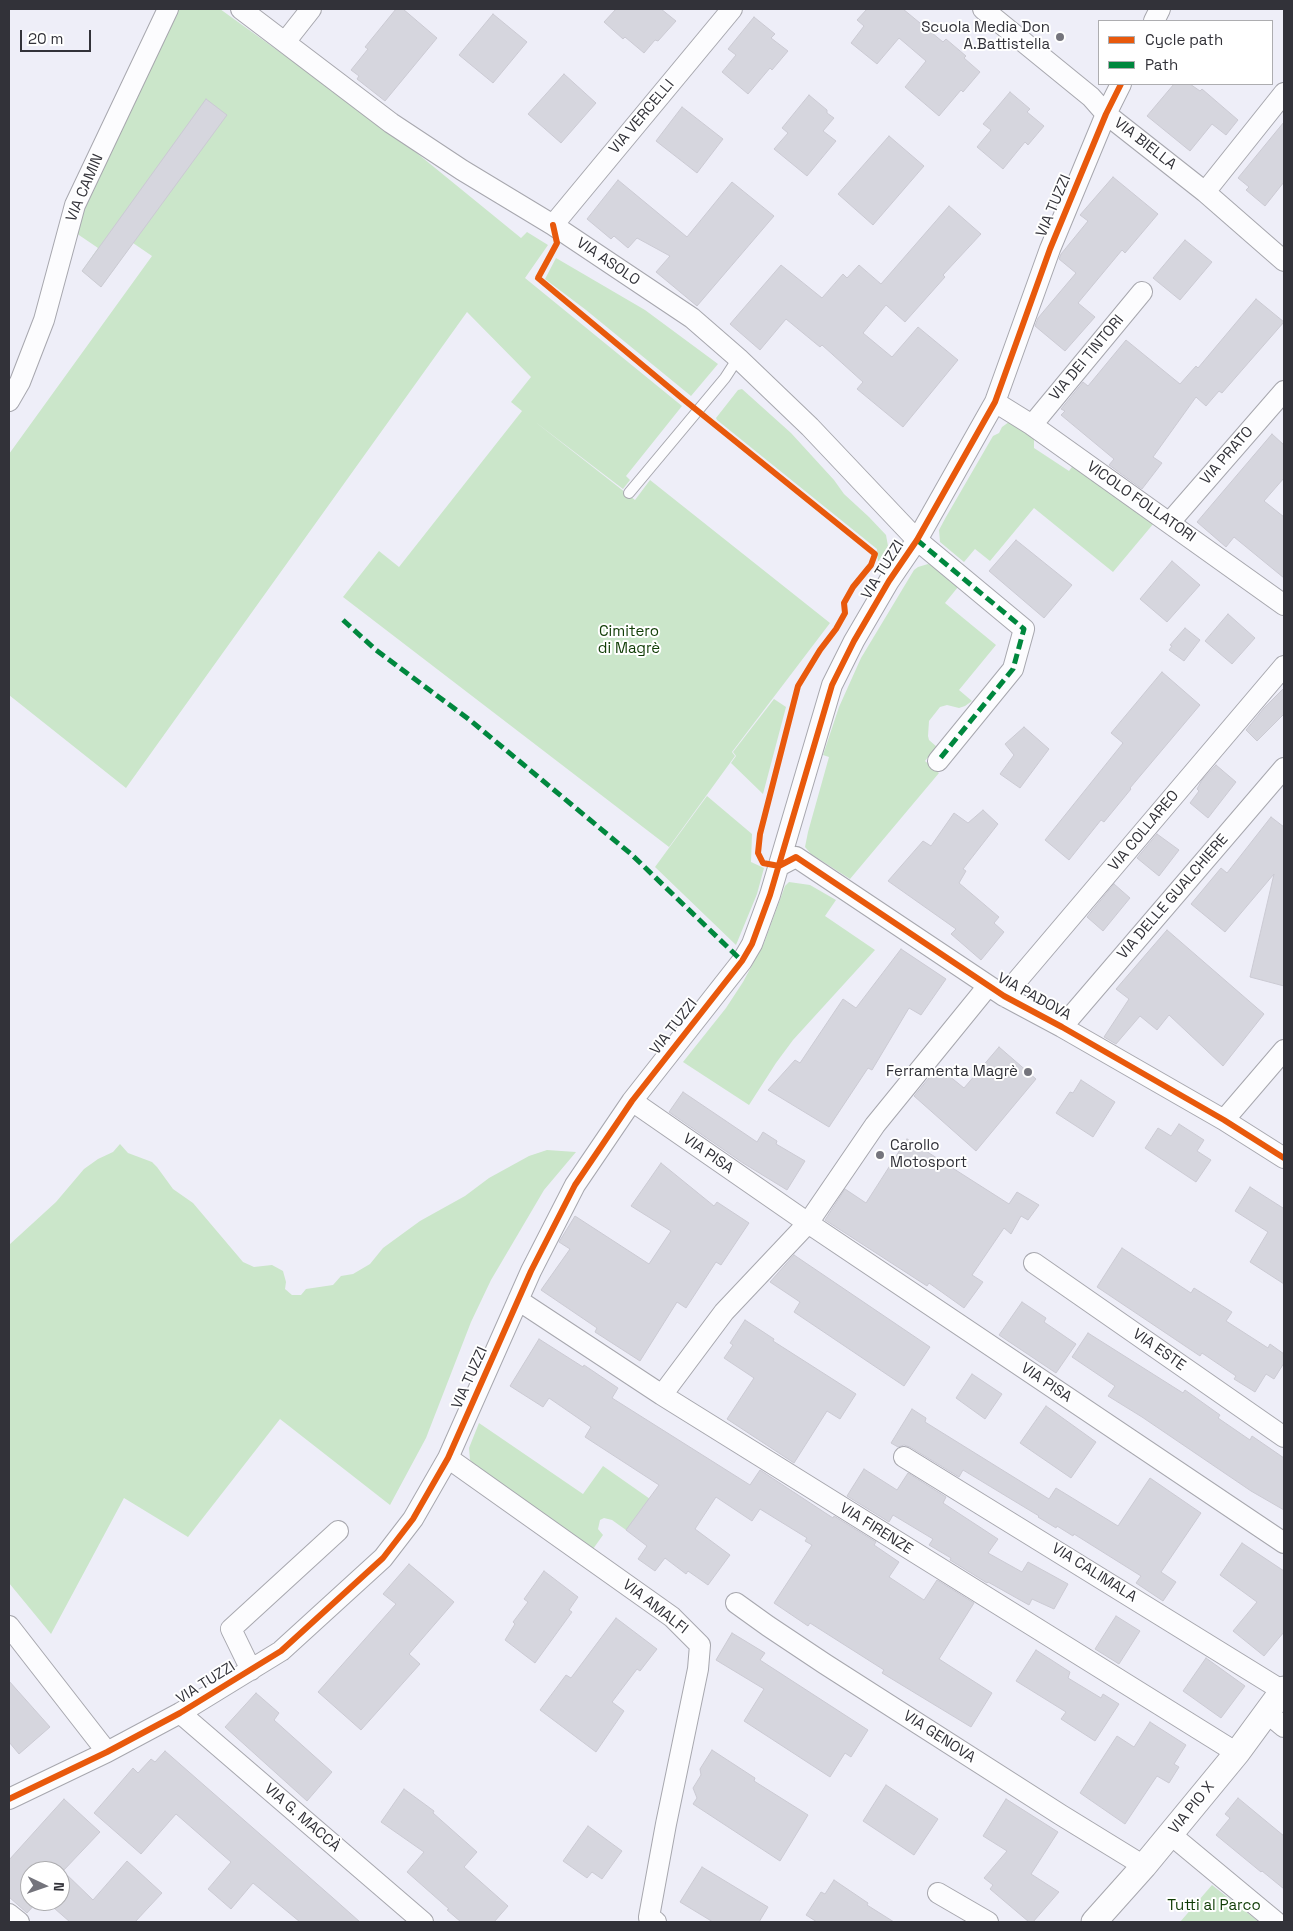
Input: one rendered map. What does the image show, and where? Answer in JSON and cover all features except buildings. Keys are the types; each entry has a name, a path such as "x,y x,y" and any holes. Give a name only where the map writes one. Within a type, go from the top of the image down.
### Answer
{"street":[{"name":"VIA CAMIN","path":"9,402 20,382 44,320 75,204 168,9"},
{"name":"VIA ASOLO","path":"241,9 391,123 462,170 553,224 692,318 738,358 810,427 917,540 1024,629 1013,669 938,761"},
{"path":"285,42 312,9"},
{"name":"VIA VERCELLI","path":"553,224 732,9"},
{"name":"VIA BIELLA","path":"983,9 1091,98 1106,114 1205,192 1284,261"},
{"name":"VIA TUZZI","path":"9,1799 107,1752 180,1713 281,1651 383,1558 413,1519 448,1458 531,1271 575,1185 632,1101 742,961 752,944 770,896 832,685 884,590 917,540 995,402 1050,249 1106,114 1120,85"},
{"path":"1205,192 1284,93"},
{"name":"VIA DEI TINTORI","path":"1032,425 1142,292"},
{"name":"VIA PRATO","path":"1170,522 1284,391"},
{"name":"VICOLO FOLLATORI","path":"995,402 1032,425 1284,605"},
{"name":"VIA COLLAREO","path":"996,991 1284,666"},
{"name":"VIA DELLE GUALCHIERE","path":"1062,1027 1284,768"},
{"name":"VIA PADOVA","path":"779,866 796,857 996,991 1224,1120 1284,1158"},
{"path":"662,1395 724,1312 808,1224 875,1125 996,991"},
{"path":"1224,1120 1284,1050"},
{"name":"VIA PISA","path":"632,1101 808,1224 1284,1543"},
{"name":"VIA ESTE","path":"1034,1263 1284,1437"},
{"name":"VIA FIRENZE","path":"518,1300 662,1395 1237,1753"},
{"name":"VIA CALIMALA","path":"904,1457 1284,1690"},
{"name":"VIA AMALFI","path":"448,1458 672,1617 700,1645 698,1669 666,1824 650,1921"},
{"path":"251,1670 231,1629 338,1531"},
{"name":"VIA GENOVA","path":"736,1603 833,1669 1144,1866"},
{"path":"9,1626 107,1752"},
{"name":"VIA PIO X","path":"1094,1922 1144,1866 1237,1753 1275,1719 1284,1690"},
{"name":"VIA G. MACCÀ","path":"180,1713 423,1922"},
{"path":"1170,1834 1276,1922"},
{"path":"938,1893 988,1922"},
{"path":"9,1914 19,1922"}],"lane":[{"path":"629,493 725,378 738,358"}],"green space":[{"name":"Cimitero di Magrè","path":"172,9 220,9 391,132 521,238 527,232 548,245 525,278 682,406 626,476 630,480 623,489 534,421 635,500 650,480 830,623 732,752 735,756 669,847 343,597 379,551 399,567 522,411 511,402 531,377 467,312 126,788 9,695 9,454 152,256 133,243 101,287 82,271 98,248 76,233 76,222"},
{"path":"556,258 645,310 718,364 691,396 545,279"},
{"path":"742,389 791,433 834,480 844,494 886,535 888,546 878,562 877,549 717,420 716,418 738,390"},
{"path":"1009,422 1034,435 1034,448 1069,471 1074,464 1154,523 1113,572 1034,508 990,561 975,549 964,562 940,542 939,530 946,517 993,436 999,433 1002,427"},
{"path":"928,564 958,587 945,603 996,645 959,690 972,701 959,708 947,705 940,707 929,721 929,740 937,747 925,761 939,773 850,879 811,854 805,847 829,757 823,755 839,707 861,658 914,570"},
{"path":"774,699 786,707 763,794 731,763 736,756 733,752"},
{"path":"707,796 752,834 751,862 764,868 757,894 736,945 655,867"},
{"path":"789,882 810,885 836,900 825,916 875,950 793,1040 749,1105 683,1062 726,1008 743,982 764,943 785,886"},
{"path":"120,1144 128,1153 152,1162 173,1189 193,1203 243,1262 254,1267 272,1265 283,1271 286,1282 285,1289 292,1295 301,1295 306,1289 333,1285 341,1276 353,1274 370,1264 383,1248 420,1221 465,1196 489,1178 529,1156 547,1150 576,1152 544,1190 491,1280 471,1322 426,1438 390,1505 280,1419 188,1537 124,1498 51,1634 9,1583 9,1245 56,1202 84,1169 98,1159 113,1152"},
{"path":"479,1423 583,1494 603,1466 670,1513 626,1530 612,1520 604,1518 600,1520 598,1529 603,1535 593,1549 470,1460 469,1448"},
{"name":"Tutti al Parco","path":"1212,1885 1259,1922 1180,1922"}],"marked path":[{"path":"917,540 1024,629 1013,669 938,761"},
{"path":"343,620 376,650 471,721 631,854 742,961"}],"cycle path":[{"path":"9,1799 107,1752 180,1713 281,1651 383,1558 413,1519 448,1458 531,1271 575,1185 632,1101 742,961 752,944 770,895 832,685 854,641 889,581 917,540 995,402 1050,249 1106,114 1120,85"},
{"path":"553,225 557,243 538,278 683,399 875,554 871,565 853,587 844,603 845,613 836,629 820,650 798,686 760,834 758,853 763,863 779,866 796,857 1004,996 1224,1120 1284,1158"}],"place":[{"name":"Scuola Media Don A.Battistella","path":"1060,37"},
{"name":"Ferramenta Magrè","path":"1028,1072"},
{"name":"Carollo Motosport","path":"880,1155"}]}
